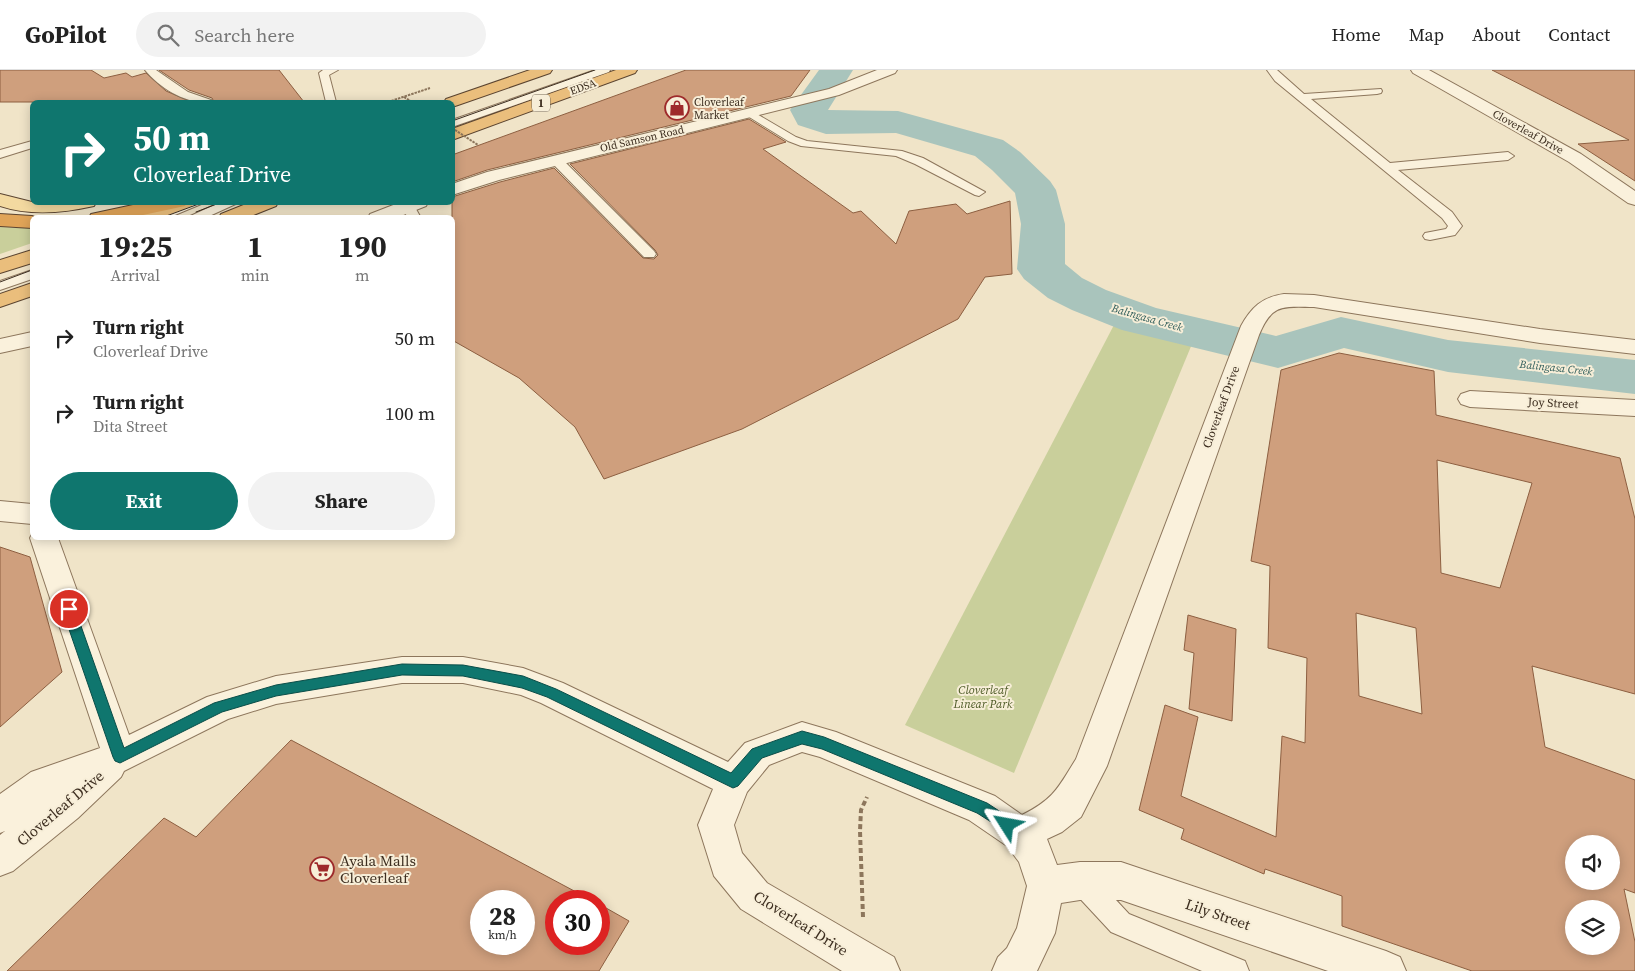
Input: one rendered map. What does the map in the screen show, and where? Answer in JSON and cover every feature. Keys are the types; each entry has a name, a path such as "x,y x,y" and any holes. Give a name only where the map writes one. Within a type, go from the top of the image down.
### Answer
{"highway":[{"name":"EDSA","path":"455,134 630,70"},
{"path":"455,101 551,72"},
{"path":"113,215 163,205"},
{"path":"150,215 177,205"},
{"path":"236,215 261,205"},
{"path":"0,220 30,222"},
{"path":"0,267 30,257"},
{"path":"0,301 30,290"}],"main road":[{"path":"0,200 14,205 34,207 55,205"}],"street":[{"name":"Old Samson Road","path":"455,189 493,176 834,92 890,70"},
{"name":"Cloverleaf Drive","path":"1418,70 1575,158 1635,199"},
{"path":"387,215 412,207"},
{"name":"Cloverleaf Drive","path":"1020,834 1049,820 1068,805 1090,766 1239,360 1250,332 1263,309 1276,302 1314,301 1540,336 1635,346"},
{"path":"0,346 30,339"},
{"name":"Joy Street","path":"1470,398 1635,408"},
{"path":"0,511 30,514"},
{"path":"45,540 120,757"},
{"name":"Cloverleaf Drive","path":"0,816 43,783 120,757 219,707 276,690 402,670 463,670 523,682 552,693 733,782"},
{"name":"Cloverleaf Drive","path":"880,971 754,896 727,863 716,825 733,782 757,754 802,737 824,743 982,808 1020,834 1063,883"},
{"name":"Cloverleaf Drive","path":"0,858 120,757"},
{"name":"Lily Street","path":"1063,883 1121,881 1386,971"},
{"path":"1012,971 1020,962 1063,883"}],"lane":[{"path":"150,70 186,96 195,100"},
{"path":"331,100 324,73 333,70"},
{"path":"455,125 605,70"},
{"path":"1272,70 1279,80 1447,215 1455,226 1450,232 1430,236"},
{"path":"455,111 551,72"},
{"path":"1301,97 1377,91"},
{"path":"750,113 792,139 805,144 898,153 919,161 979,192"},
{"path":"0,154 30,145"},
{"path":"1388,167 1508,156"},
{"path":"556,160 649,254"},
{"path":"165,215 192,205"},
{"path":"200,215 226,205"},
{"path":"0,273 30,262"},
{"path":"0,286 30,275"},
{"path":"1063,883 1120,923 1235,971"}],"path":[{"path":"394,100 435,87"},
{"path":"404,97 409,100"},
{"path":"455,128 478,144"},
{"path":"846,951 864,915 860,820"}],"green space":[{"path":"0,227 30,228 30,244 0,254"},
{"name":"Cloverleaf Linear Park","path":"1115,323 1192,344 1014,773 905,725"}],"building":[{"path":"0,70 91,70 104,78 126,73 132,77 146,73 166,91 187,100 30,100 30,102 0,102"},
{"path":"159,70 279,70 302,100 213,100 189,90"},
{"path":"686,70 810,70 791,96 487,170 455,181 455,154"},
{"path":"1492,70 1635,70 1635,181 1578,144 1629,140"},
{"path":"749,119 786,142 763,149 853,213 861,211 896,244 909,211 956,204 967,214 1010,201 1012,274 985,277 958,319 742,429 604,479 575,427 519,378 455,342 455,215 452,215 452,205 455,205 455,196 554,168 643,258 654,259 658,255 570,164"},
{"path":"1339,353 1434,371 1436,415 1620,458 1635,519 1635,694 1532,666 1545,747 1635,780 1635,893 1624,889 1635,942 1635,971 1472,971 1342,926 1342,896 1265,869 1264,874 1181,839 1184,829 1139,810 1165,705 1198,717 1181,796 1276,837 1282,736 1305,743 1307,658 1268,648 1270,566 1251,561 1281,370","holes":["1437,460 1532,483 1500,588 1441,573","1356,613 1416,628 1422,714 1359,696"]},
{"path":"0,547 30,557 62,672 0,727"},
{"path":"1188,615 1236,629 1232,721 1189,709 1194,653 1184,650"},
{"name":"Ayala Malls Cloverleaf","path":"291,740 572,890 545,890 545,955 609,955 599,971 7,971 164,818 196,837"},
{"name":"Ayala Malls Cloverleaf","path":"610,910 629,921 610,953"}],"waterway":[{"name":"Balingasa Creek","path":"836,70 809,110 811,117 826,123 898,122 989,148 1006,161 1035,190 1043,224 1041,269 1065,288 1089,300 1140,319 1278,352 1341,332 1448,356 1635,377"}],"tram line":[{"path":"455,120 595,70"},
{"path":"169,215 196,205"},
{"path":"196,212 214,205"},
{"path":"0,282 30,271"}],"place":[{"name":"Cloverleaf Market","path":"677,108"},
{"name":"Ayala Malls Cloverleaf","path":"322,869"}],"route":[{"path":"69,609 120,757 219,707 276,690 310,683 402,670 463,670 523,682 552,693 733,782 757,754 802,737 824,743 982,808 1007,825"}]}
